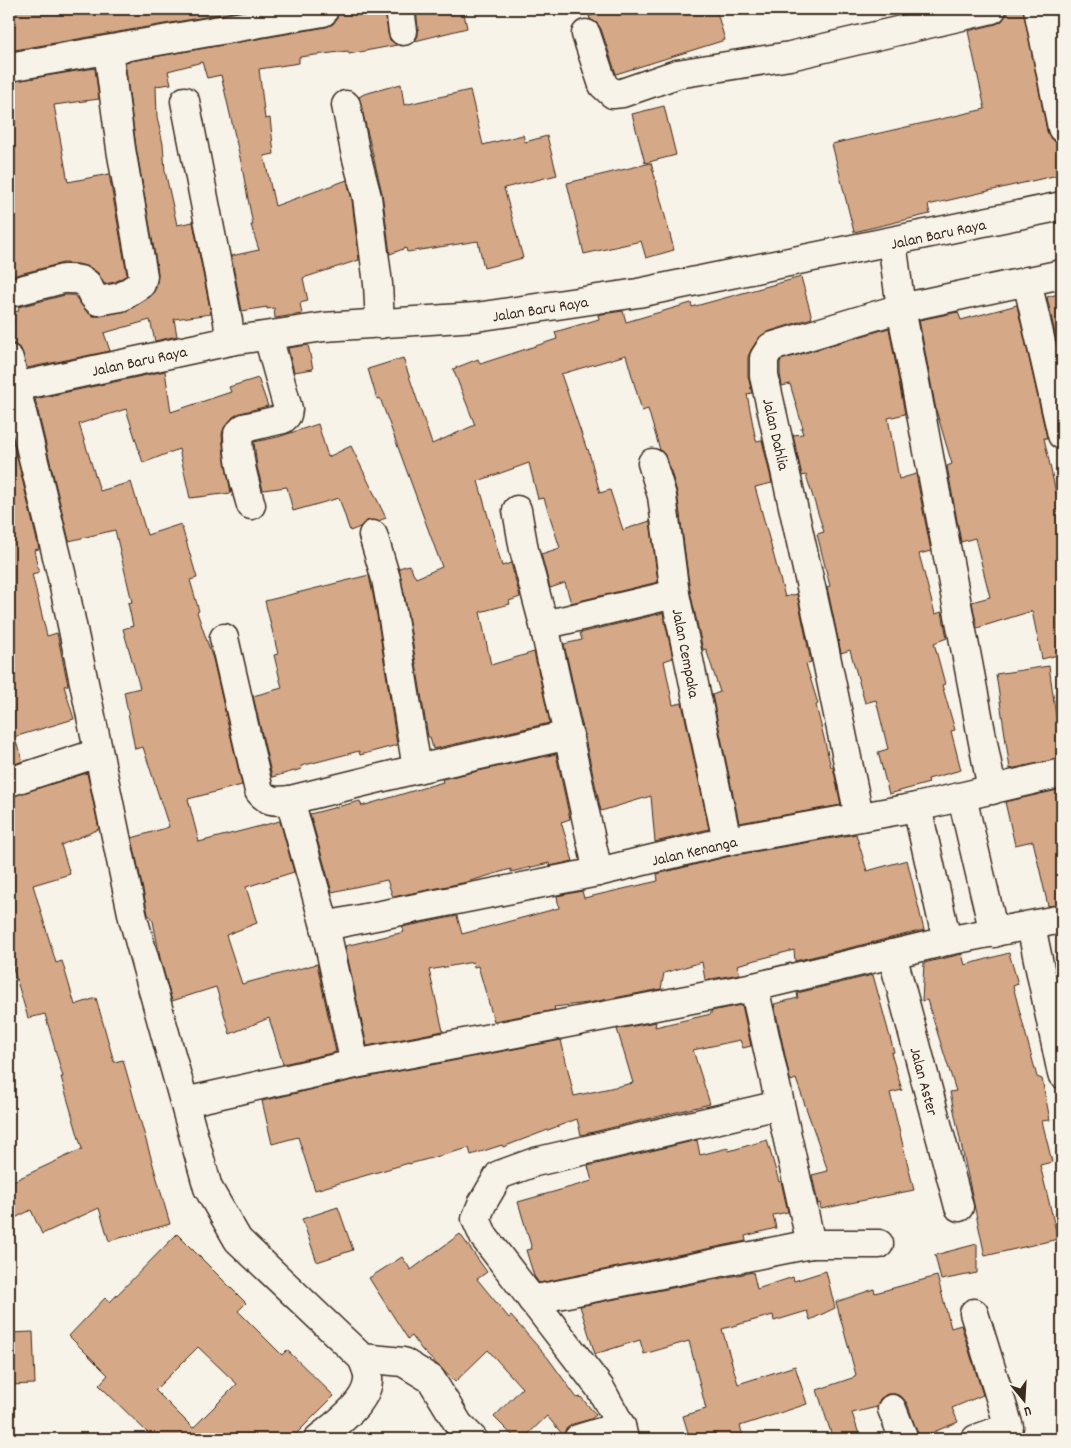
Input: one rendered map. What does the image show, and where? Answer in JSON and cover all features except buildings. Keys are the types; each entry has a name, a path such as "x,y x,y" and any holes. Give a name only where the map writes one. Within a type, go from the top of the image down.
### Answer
{"street":[{"path":"586,34 603,85 613,94 622,93 677,74 790,56 992,9"},
{"path":"1038,9 1062,128"},
{"path":"9,67 323,12"},
{"path":"9,293 63,279 72,279 80,280 87,284 91,295 98,301 121,297 141,284 143,276 108,50"},
{"path":"185,101 228,321 230,341"},
{"path":"346,105 367,197 378,284 380,324"},
{"name":"Jalan Baru Raya","path":"15,387 230,341 324,327 476,317 638,293 1062,206"},
{"path":"892,242 902,308 992,790"},
{"name":"Jalan Dahlia","path":"859,816 821,632 764,376 764,358 771,347 902,308 1062,274"},
{"path":"1027,281 1062,436"},
{"path":"251,506 241,471 238,453 238,434 244,428 283,419 287,415 288,409 268,336"},
{"path":"9,359 62,577 133,918 208,1188 238,1240 362,1358 367,1369 368,1381 363,1394 354,1408 318,1439"},
{"name":"Jalan Cempaka","path":"652,463 662,496 675,594 727,841"},
{"path":"517,510 524,550 544,625 598,872"},
{"path":"372,535 386,579 417,769"},
{"path":"544,625 675,594"},
{"path":"224,638 259,791 265,798 274,801 290,800 569,735"},
{"path":"9,782 98,753"},
{"name":"Jalan Kenanga","path":"325,926 598,872 727,841 917,807 1062,773"},
{"path":"962,797 994,933"},
{"path":"290,800 325,926 355,1064"},
{"path":"917,807 946,941"},
{"path":"185,1102 355,1064 754,987 946,941 1062,919"},
{"path":"1031,926 1062,1074"},
{"name":"Jalan Aster","path":"892,954 959,1207"},
{"path":"754,987 812,1244"},
{"path":"578,1439 622,1433 600,1388 484,1238 476,1219 482,1204 499,1175 535,1162 780,1105"},
{"path":"532,1300 812,1244 878,1244"},
{"path":"974,1314 1010,1433 976,1439"},
{"path":"362,1358 403,1362 431,1379 459,1425 473,1439"},
{"path":"892,1409 904,1439"}]}
